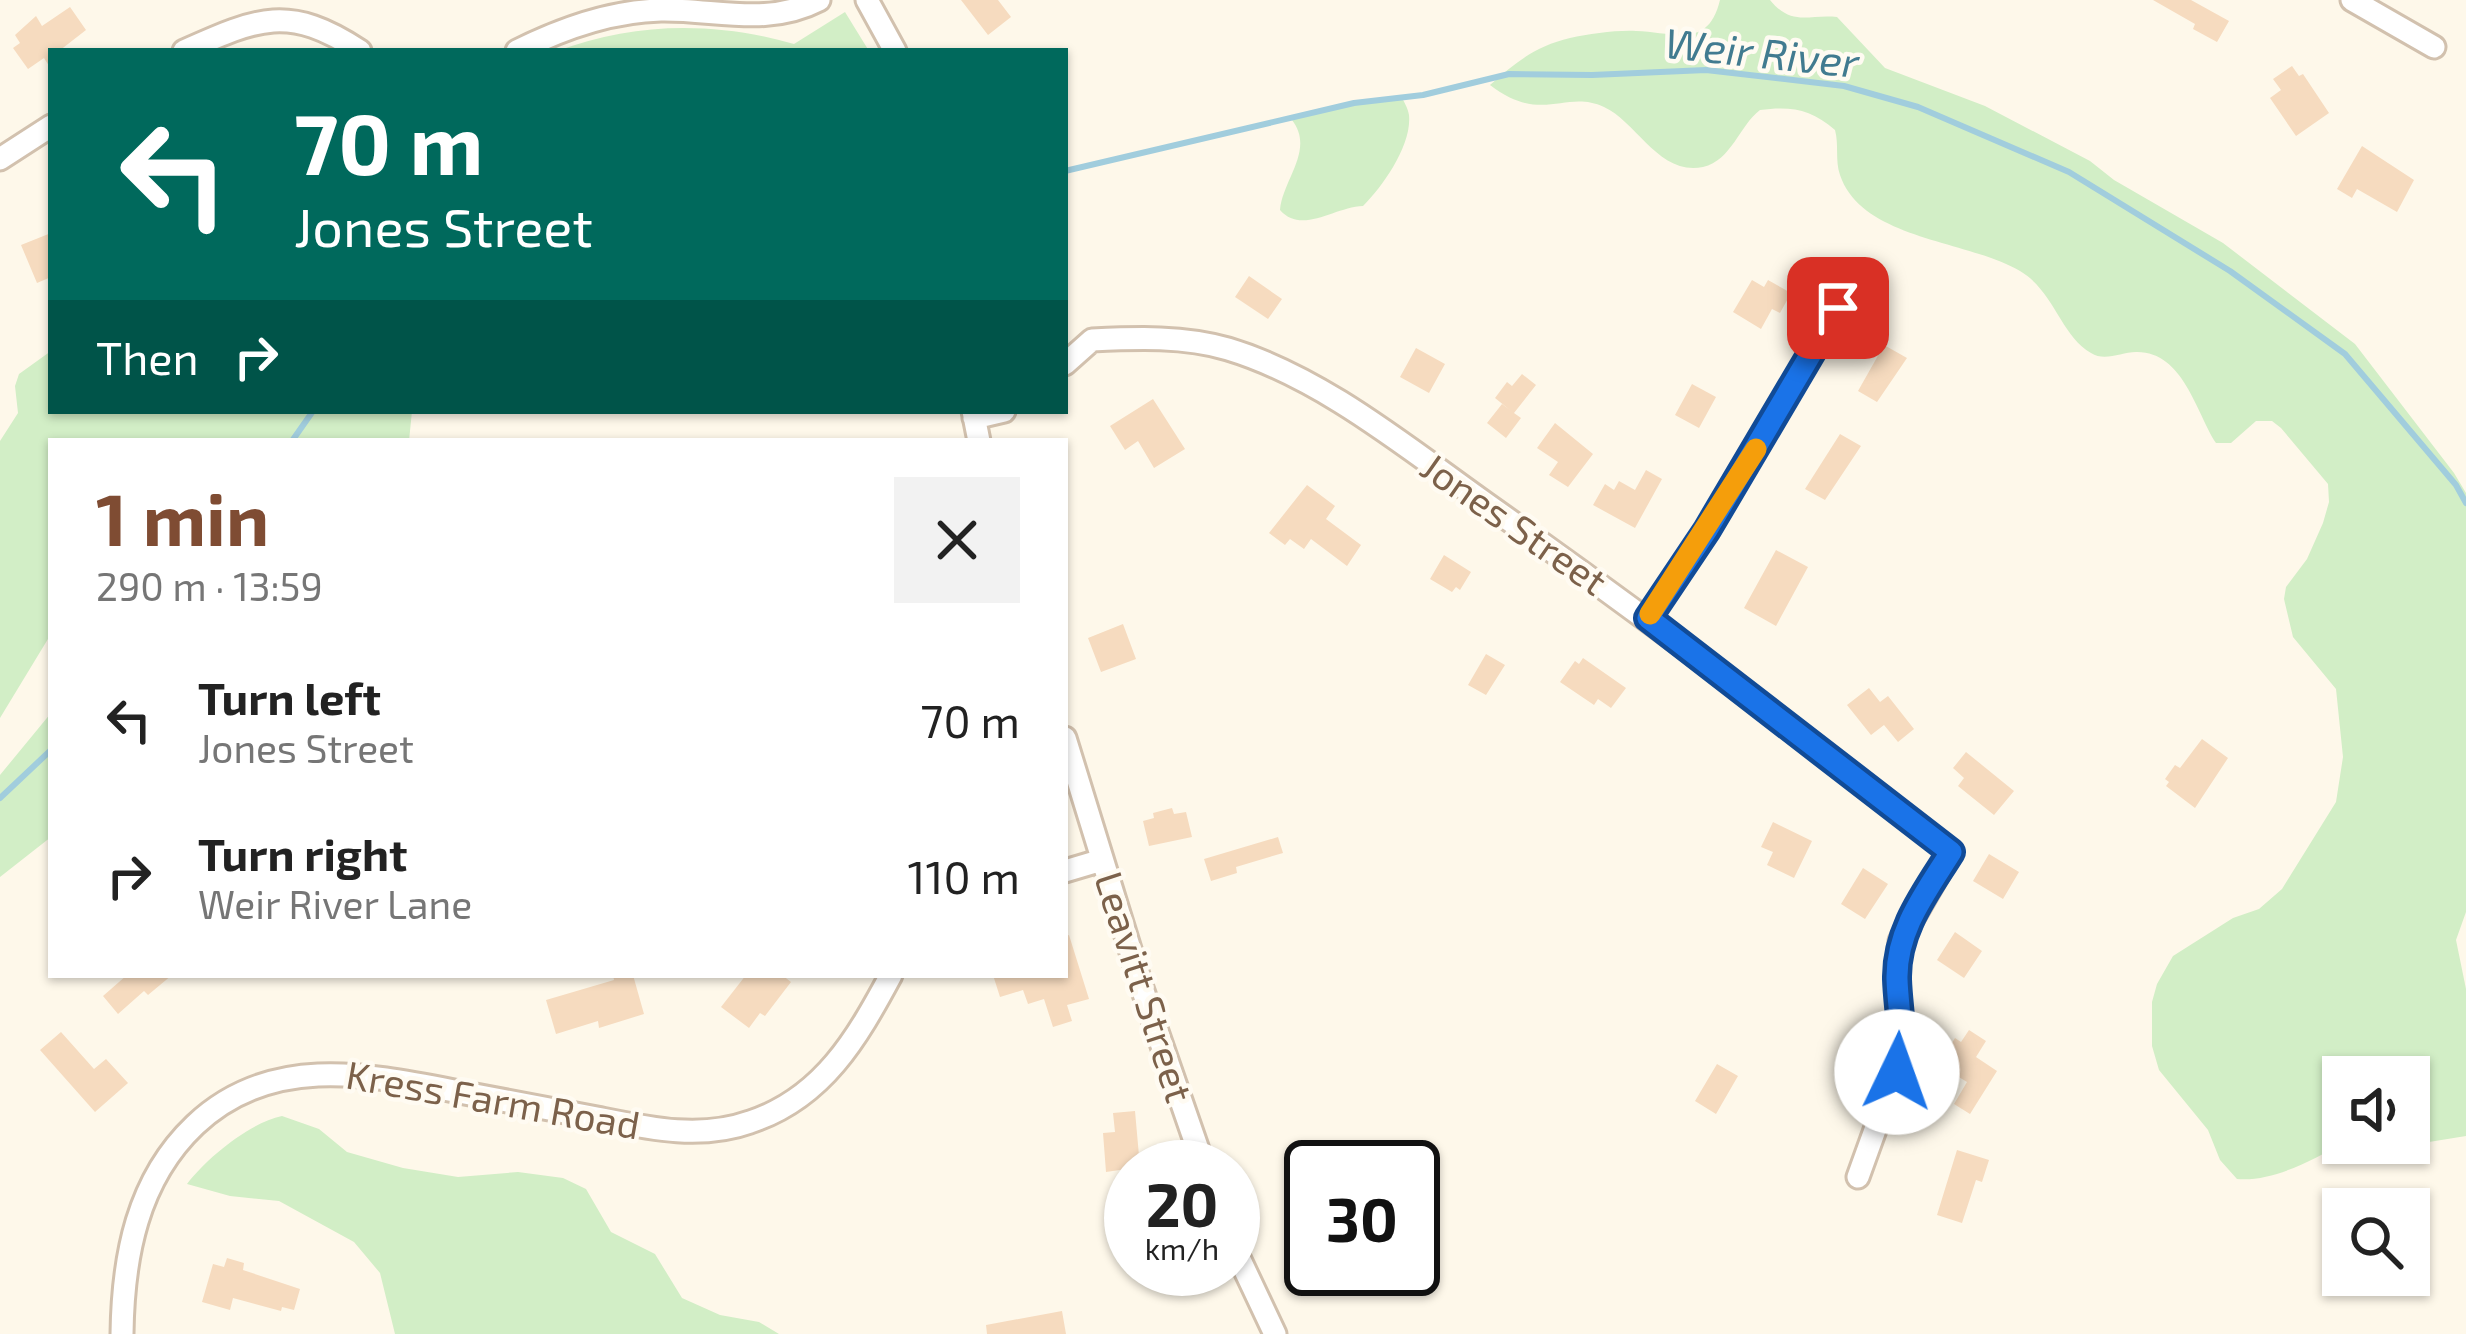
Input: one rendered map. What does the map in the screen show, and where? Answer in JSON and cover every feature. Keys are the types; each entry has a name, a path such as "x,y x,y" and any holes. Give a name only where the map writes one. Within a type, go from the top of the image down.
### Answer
{"street":[{"path":"524,48 617,15 661,10 750,17 792,11 819,0"},
{"path":"867,0 893,48"},
{"path":"2352,0 2434,47"},
{"path":"192,48 282,19 308,22 355,48"},
{"path":"0,159 48,128"},
{"path":"1648,618 1707,530 1838,308"},
{"name":"Jones Street","path":"1068,331 1092,340 1142,338 1208,344 1290,376 1430,464 1648,618 1951,852 1900,941 1901,1058 1858,1178"},
{"path":"1068,361 1092,340"},
{"name":"Leavitt Street","path":"1068,748 1195,1140"},
{"path":"1068,870 1102,860"},
{"name":"Kress Farm Road","path":"122,1334 130,1242 159,1168 200,1120 227,1099 261,1083 295,1075 354,1073 633,1125 681,1132 728,1128 781,1109 824,1077 852,1046 889,978"},
{"path":"1255,1296 1276,1334"},
{"path":"1255,1334 1260,1308"}],"green space":[{"path":"1720,0 1770,0 1793,16 1837,17 1885,68 1985,106 2090,161 2223,243 2355,344 2454,473 2466,493 2466,912 2456,940 2466,989 2466,1136 2430,1142 2430,1056 2322,1056 2322,1154 2278,1173 2237,1179 2220,1160 2208,1130 2159,1070 2152,1046 2152,1002 2173,956 2233,918 2259,909 2282,889 2336,802 2343,757 2336,689 2293,637 2284,599 2286,587 2307,559 2323,523 2328,484 2272,421 2256,421 2231,443 2216,443 2186,386 2166,361 2136,352 2107,357 2091,353 2020,271 1893,226 1870,213 1852,197 1840,175 1835,130 1809,113 1760,110 1721,157 1703,167 1687,168 1661,156 1604,107 1577,102 1524,103 1490,85 1547,45 1620,31 1688,35 1715,16"},
{"path":"845,12 867,48 566,48 615,34 675,28 734,31 794,44"},
{"path":"1401,96 1409,115 1406,139 1387,176 1363,206 1308,220 1280,210 1299,153 1292,120 1348,103"},
{"path":"48,353 48,414 412,414 409,438 48,438 48,639 0,718 0,441 18,413 15,386 19,374"},
{"path":"48,717 48,839 0,877 0,775"},
{"path":"282,1116 319,1129 347,1152 403,1168 458,1177 518,1172 563,1178 586,1189 611,1232 655,1254 682,1298 720,1315 759,1322 779,1334 395,1334 380,1273 354,1242 279,1201 230,1196 187,1184 230,1143"}],"building":[{"path":"961,0 998,0 1011,17 988,35"},
{"path":"2153,0 2191,0 2229,21 2217,42"},
{"path":"70,7 86,30 63,48 48,48 48,64 44,58 28,69 13,48 20,43 15,35 36,16 42,26"},
{"path":"2292,66 2299,76 2303,74 2329,113 2296,136 2270,98 2281,90 2273,79"},
{"path":"2362,146 2414,180 2397,212 2357,189 2352,198 2337,189"},
{"path":"48,234 48,278 37,283 21,245"},
{"path":"1249,276 1282,299 1268,319 1235,297"},
{"path":"1752,280 1764,287 1768,280 1791,293 1780,313 1772,309 1761,329 1733,312"},
{"path":"1884,345 1907,358 1877,402 1858,391"},
{"path":"1416,348 1445,364 1429,393 1400,377"},
{"path":"1522,374 1536,385 1514,413 1521,418 1506,438 1487,423 1502,404 1510,410 1495,398 1507,382 1512,386"},
{"path":"1692,384 1716,397 1699,428 1675,415"},
{"path":"1153,399 1185,449 1154,468 1138,441 1125,450 1110,426"},
{"path":"1555,423 1593,454 1568,487 1549,475 1558,462 1537,448"},
{"path":"1840,434 1861,446 1825,500 1805,489"},
{"path":"1646,470 1662,479 1635,528 1593,505 1605,484 1614,490 1619,481 1635,490"},
{"path":"1307,485 1335,506 1326,519 1361,545 1347,566 1311,539 1304,549 1290,539 1285,545 1269,533"},
{"path":"1776,550 1808,567 1776,626 1744,608"},
{"path":"1444,555 1471,572 1460,590 1456,587 1452,592 1430,579"},
{"path":"1123,624 1136,659 1101,672 1088,638"},
{"path":"1486,654 1505,665 1486,695 1468,685"},
{"path":"1583,658 1626,688 1611,708 1598,699 1594,705 1560,682 1575,661 1579,664"},
{"path":"1869,688 1880,702 1888,696 1914,729 1898,742 1884,725 1871,735 1847,705"},
{"path":"2202,739 2228,758 2195,808 2166,786 2165,779"},
{"path":"1966,752 2014,791 1994,815 1958,786 1964,778 1953,768"},
{"path":"1172,808 1174,814 1186,812 1192,837 1149,846 1143,821"},
{"path":"1773,822 1812,841 1794,878 1767,865 1773,852 1761,847"},
{"path":"1278,837 1283,853 1236,867 1237,873 1211,881 1204,859"},
{"path":"1989,854 2019,872 2003,899 1973,881"},
{"path":"1863,868 1888,884 1865,919 1841,904"},
{"path":"1955,932 1982,951 1964,978 1937,960"},
{"path":"1068,935 1089,999 1067,1005 1072,1021 1053,1027 1044,999 1028,1004 1023,990 1000,997 994,978 1068,978"},
{"path":"124,978 168,978 148,995 144,991 118,1014 103,996"},
{"path":"634,978 644,1014 599,1028 598,1021 556,1034 546,1000"},
{"path":"744,978 791,982 765,1016 760,1013 749,1028 721,1007"},
{"path":"1969,1030 1986,1041 1976,1057 1997,1071 1970,1114 1954,1104 1967,1082 1939,1065 1955,1038 1961,1042"},
{"path":"61,1032 94,1069 106,1059 128,1083 95,1112 40,1050"},
{"path":"1717,1064 1738,1076 1716,1114 1695,1101"},
{"path":"1135,1111 1138,1140 1104,1140 1104,1146 1103,1133 1115,1132 1113,1113"},
{"path":"1957,1150 1989,1160 1982,1182 1976,1180 1962,1223 1937,1215"},
{"path":"227,1258 244,1263 243,1270 300,1289 294,1310 233,1298 230,1310 202,1302 213,1264 224,1267"},
{"path":"1062,1311 1066,1334 987,1334 986,1325"}],"waterway":[{"name":"Weir River","path":"1068,170 1354,103 1423,95 1509,74 1706,70 1844,86 1918,107 2069,172 2230,271 2345,354 2466,503"},
{"name":"Weir River","path":"294,438 311,414"},
{"name":"Weir River","path":"0,798 48,753"}],"slow traffic":[{"path":"1650,614 1756,449"}],"route":[{"path":"1838,308 1707,530 1648,618 1951,852 1900,941 1901,1058 1897,1072"}]}
